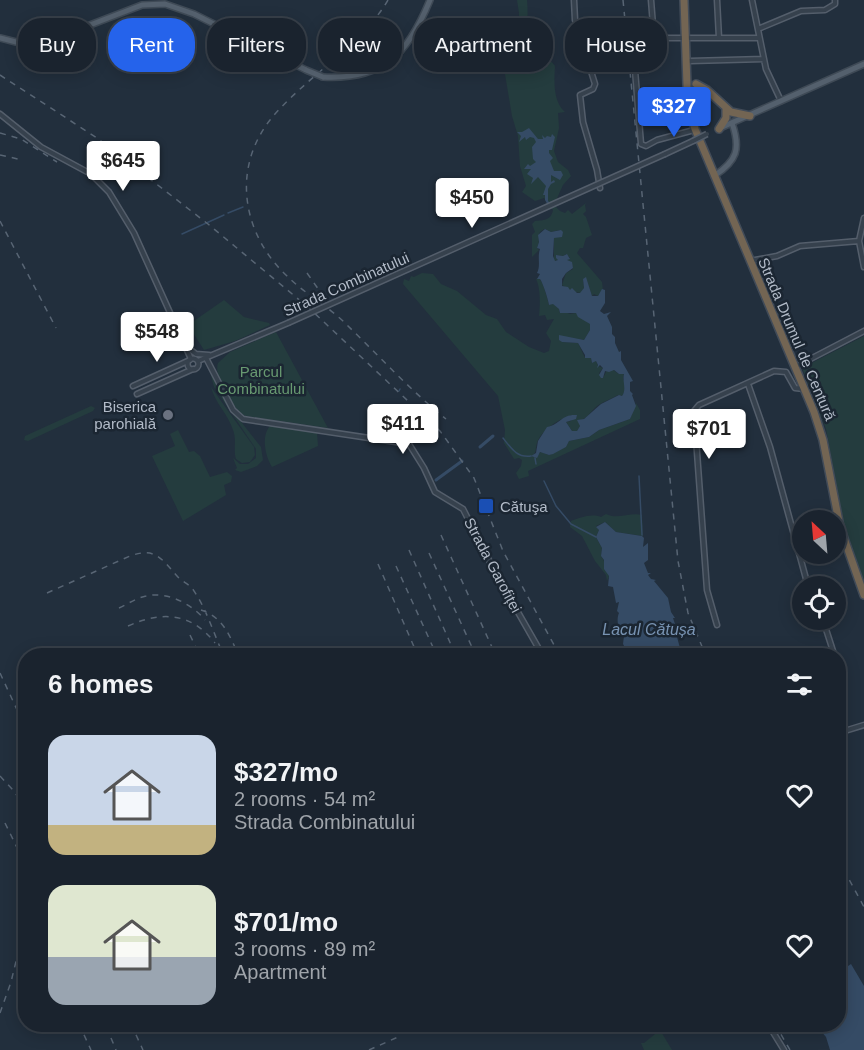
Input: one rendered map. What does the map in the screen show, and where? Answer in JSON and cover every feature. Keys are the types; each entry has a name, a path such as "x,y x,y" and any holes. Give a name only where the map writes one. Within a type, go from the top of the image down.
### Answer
{"highway":[{"name":"Strada Drumul de Centură","path":"686,0 692,86 689,100 695,129 820,428 840,527 864,595"},
{"path":"688,38 692,86 709,92 734,113 750,116"},
{"path":"726,108 732,123"},
{"path":"719,129 726,118 726,108"}],"main road":[{"path":"0,38 26,44 43,43 134,8 150,4 165,4 194,14 323,77 357,76 374,71 391,61 406,47 414,36 430,0"},
{"name":"Strada Combinatului","path":"719,129 864,64"},
{"path":"714,176 725,168 736,153 738,145 732,123"},
{"path":"719,129 730,129 736,135"}],"street":[{"path":"574,0 575,20 595,84 593,89 580,95 583,122 600,188"},
{"path":"651,0 654,38 759,38"},
{"path":"717,0 719,38"},
{"path":"752,0 768,74 781,101"},
{"path":"758,29 801,10 825,10 835,4 835,0"},
{"path":"690,61 764,59"},
{"path":"635,72 641,144 646,146 657,140 695,129"},
{"path":"0,114 41,147 91,174 109,192 134,233 190,359 188,366 193,369"},
{"name":"Strada Combinatului","path":"198,361 288,323 719,129"},
{"path":"864,218 859,241 864,267"},
{"path":"750,261 777,255 800,246 859,241"},
{"path":"795,367 864,331"},
{"path":"182,341 193,353 213,355"},
{"name":"Strada Garofiței","path":"206,358 239,418 409,444 435,492 463,509 495,572 538,648"},
{"path":"134,386 190,359 198,361 198,368 137,394"},
{"path":"717,625 707,590 694,414 699,405 774,371 789,375 795,388 804,389"},
{"path":"149,379 153,387"},
{"path":"748,384 770,447 805,576"},
{"path":"826,630 832,648"},
{"path":"846,731 864,725"},
{"path":"773,1032 784,1050"}],"green space":[{"path":"517,0 527,0 528,18 519,18"},
{"path":"553,64 555,66 556,97 565,112 558,113 559,128 554,151 558,162 568,170 571,176 563,185 554,205 560,211 565,213 568,210 572,214 586,203 586,211 583,214 592,235 586,238 583,248 580,248 577,253 602,282 603,290 598,296 594,294 592,296 587,281 583,279 584,288 581,293 570,291 562,285 566,273 573,269 571,262 567,260 570,258 566,254 556,255 559,260 554,261 554,237 560,230 551,232 545,229 542,231 539,235 537,248 539,250 532,257 532,235 535,232 532,224 535,221 549,218 553,210 544,198 535,201 522,192 526,186 520,166 518,136 506,72 553,72"},
{"path":"422,273 433,274 441,284 457,291 486,315 497,319 506,332 529,347 544,353 549,351 551,341 546,333 554,319 547,320 545,315 539,316 540,303 536,279 538,278 543,285 549,305 553,303 560,313 576,313 590,324 590,330 584,340 559,336 562,342 578,343 585,358 591,358 592,363 596,361 598,366 603,368 599,373 603,378 607,370 613,370 619,374 624,373 625,387 622,396 618,395 597,406 587,417 579,421 580,426 577,431 572,431 566,422 571,421 574,415 563,418 552,425 539,438 532,456 535,457 541,452 549,455 566,447 569,441 589,437 599,430 630,419 636,403 640,410 640,419 528,471 529,476 519,479 516,473 522,460 514,459 504,443 505,430 498,396 403,284 404,279 409,281 411,276"},
{"path":"224,300 244,317 270,325 235,341 204,350 188,325"},
{"name":"Parcul Combinatului","path":"276,332 328,428 246,416 235,407 225,392 218,376 218,363 230,352"},
{"path":"864,336 864,581 846,530 846,510 841,510 826,429 802,368"},
{"path":"210,372 231,409 261,447 263,460 257,466 241,472 235,470 237,468 233,458 240,464 248,464 256,458 256,449 214,387"},
{"path":"211,387 254,447 255,455 250,462 242,463 236,459 233,430"},
{"path":"91,406 95,408 93,411 28,441 24,440 25,436"},
{"path":"277,425 317,433 318,446 272,467 267,457 265,440 270,426"},
{"path":"178,430 189,452 194,451 200,456 210,477 227,472 232,476 231,482 224,485 226,495 183,521 152,456 175,446 170,434"},
{"path":"606,514 610,516 642,515 643,536 616,532 605,522 596,526 599,530 596,537 602,548 601,556 609,576 607,581 606,575 595,561 582,536 570,527 571,521 581,517 601,517"},
{"path":"658,1032 661,1032 672,1050 644,1050 641,1043"}],"water":[{"path":"529,128 538,139 543,139 542,135 545,138 551,137 552,134 555,137 552,150 549,150 553,158 550,161 554,171 561,171 563,175 560,180 551,175 551,182 554,180 555,182 548,189 548,201 552,205 549,207 543,195 546,186 538,177 531,184 533,178 527,174 531,169 524,169 528,164 530,166 536,162 533,159 532,147 536,142 534,138 530,137 526,140 525,137 519,142 521,136 517,132"},
{"path":"545,229 551,232 561,230 563,232 562,237 554,238 555,261 558,260 556,255 567,254 570,259 567,260 572,262 573,268 562,279 562,286 580,293 584,288 583,279 586,277 592,296 598,296 602,289 605,290 605,303 600,311 604,314 611,312 607,316 615,343 619,352 621,351 621,360 633,381 630,382 630,391 636,406 630,419 599,430 589,437 569,441 566,447 553,454 540,452 537,458 531,456 536,453 538,441 547,427 568,416 577,415 576,419 566,422 572,431 577,431 580,426 577,420 584,419 601,404 619,395 622,396 624,388 624,374 619,374 614,370 605,371 601,378 599,375 603,368 600,365 597,368 596,361 592,363 591,358 585,358 578,343 559,340 559,335 584,340 590,330 590,324 578,317 576,313 560,313 553,304 549,305 541,281 537,279 540,274 537,273 540,249 537,248 538,235"},
{"name":"Lacul Cătușa","path":"605,522 616,532 642,536 644,538 643,547 648,543 648,560 644,563 648,573 651,573 648,575 651,579 656,580 654,581 668,598 675,618 673,618 680,648 625,648 624,636 618,625 619,602 616,603 613,587 608,586 609,576 604,569 602,548 596,537 599,530 596,527"},
{"path":"846,962 848,966 851,964 864,986 864,1050 830,1050 822,1032 846,1032"}],"waterway":[{"path":"228,213 243,207"},
{"path":"182,234 224,215"},
{"path":"480,447 493,436"},
{"path":"503,438 518,454 531,456"},
{"path":"535,458 536,464"},
{"path":"436,480 462,461"},
{"path":"639,476 642,535"},
{"path":"544,481 556,506 571,524 596,537"}],"railway":[{"path":"388,0 363,32 283,105 270,120 258,139 250,160 247,201 260,241 272,260 287,276 344,322 446,419"},
{"path":"623,0 678,561 688,613 703,648"},
{"path":"0,75 97,138 208,224 309,308 440,431 474,478 503,551 556,648"},
{"path":"0,133 21,139 57,162"},
{"path":"0,155 18,159"},
{"path":"0,221 56,328"},
{"path":"307,273 326,300"},
{"path":"441,535 492,648"},
{"path":"409,550 452,648"},
{"path":"429,553 472,648"},
{"path":"47,593 130,556 152,554 162,559 192,589 203,606 221,648"},
{"path":"378,564 415,648"},
{"path":"396,566 433,648"},
{"path":"119,608 142,597 162,595 186,604 205,620"},
{"path":"201,610 209,613 220,623 229,634 235,648"},
{"path":"128,626 152,618 175,617 196,625 215,643"},
{"path":"190,635 196,648"},
{"path":"0,673 18,712"},
{"path":"0,776 18,797"},
{"path":"5,823 18,850"},
{"path":"846,874 864,907"},
{"path":"0,1013 18,953"},
{"path":"83,1032 91,1050"},
{"path":"135,1032 143,1050"},
{"path":"780,1032 790,1050"},
{"path":"369,1050 398,1037"},
{"path":"111,1038 116,1050"}],"place":[{"name":"Biserica parohială","path":"168,415"},
{"name":"Cătuşa","path":"486,506"}]}
